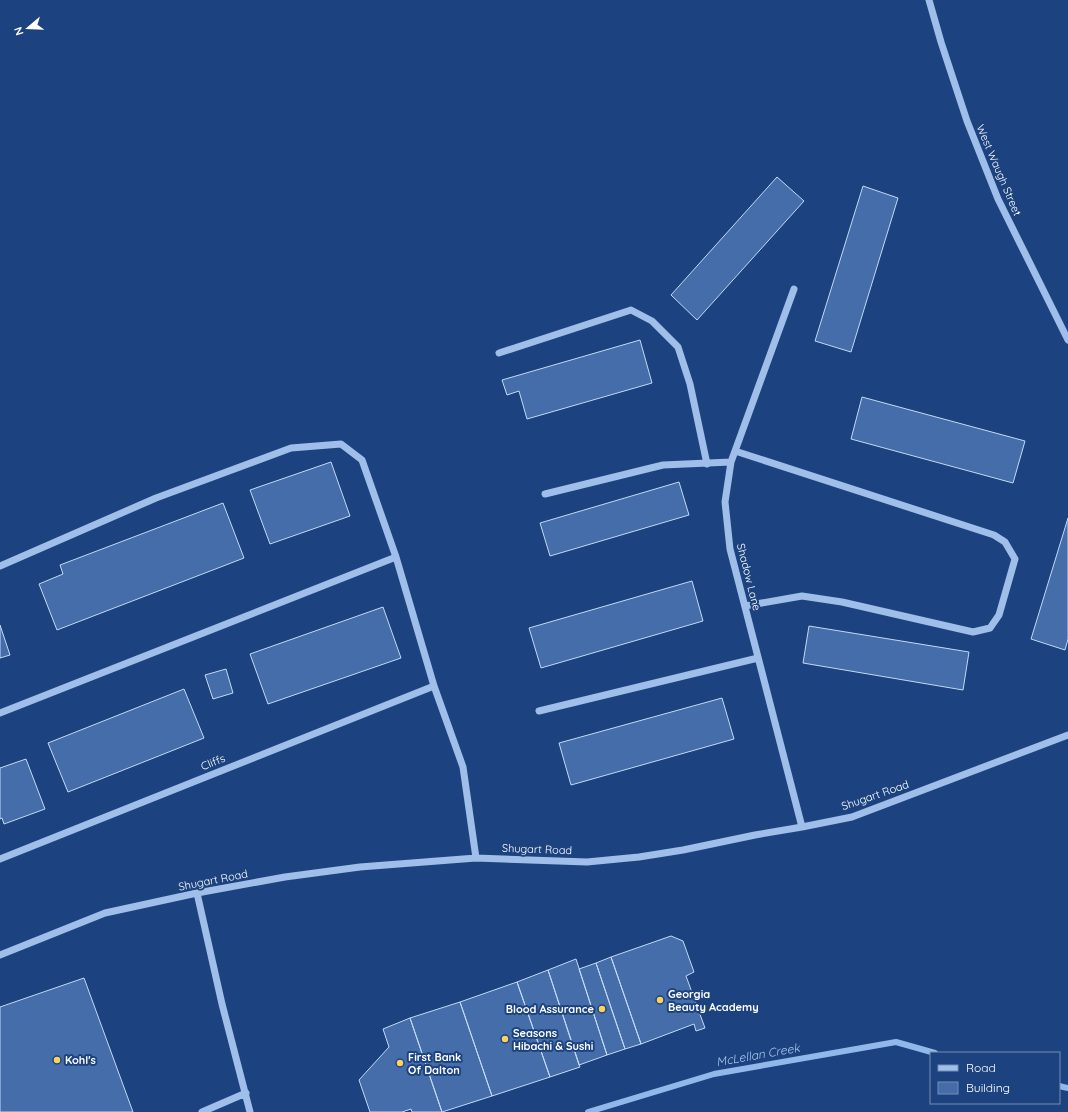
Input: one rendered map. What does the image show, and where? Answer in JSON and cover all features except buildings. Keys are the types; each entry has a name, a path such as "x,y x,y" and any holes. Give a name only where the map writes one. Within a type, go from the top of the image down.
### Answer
{"street":[{"name":"West Waugh Street","path":"929,0 967,121 998,199 1068,340"},
{"name":"Shadow Lane","path":"794,289 731,462 725,502 730,549 802,827"},
{"path":"499,352 631,310 652,321 678,347 690,384 707,464"},
{"path":"0,566 156,498 291,448 341,444 362,460 396,557 434,686 463,767 476,858"},
{"path":"735,451 994,535 1005,542 1015,559 999,615 990,628 973,632 842,602 802,596 745,606"},
{"path":"545,494 663,465 731,462"},
{"path":"0,713 396,557"},
{"path":"539,711 758,658"},
{"name":"Cliffs","path":"0,859 434,686"},
{"name":"Shugart Road","path":"0,955 106,913 285,878 360,867 476,858 587,862 639,857 683,850 852,817 1068,737"},
{"path":"197,894 222,1004 250,1112"},
{"path":"202,1112 246,1093"}],"waterway":[{"name":"McLellan Creek","path":"588,1112 714,1074 896,1042 931,1052"},
{"name":"McLellan Creek","path":"1060,1086 1068,1088"}],"place":[{"name":"Georgia Beauty Academy","path":"660,1000"},
{"name":"Blood Assurance","path":"602,1009"},
{"name":"Seasons Hibachi & Sushi","path":"505,1039"},
{"name":"Kohl's","path":"57,1060"},
{"name":"First Bank Of Dalton","path":"400,1063"}]}
